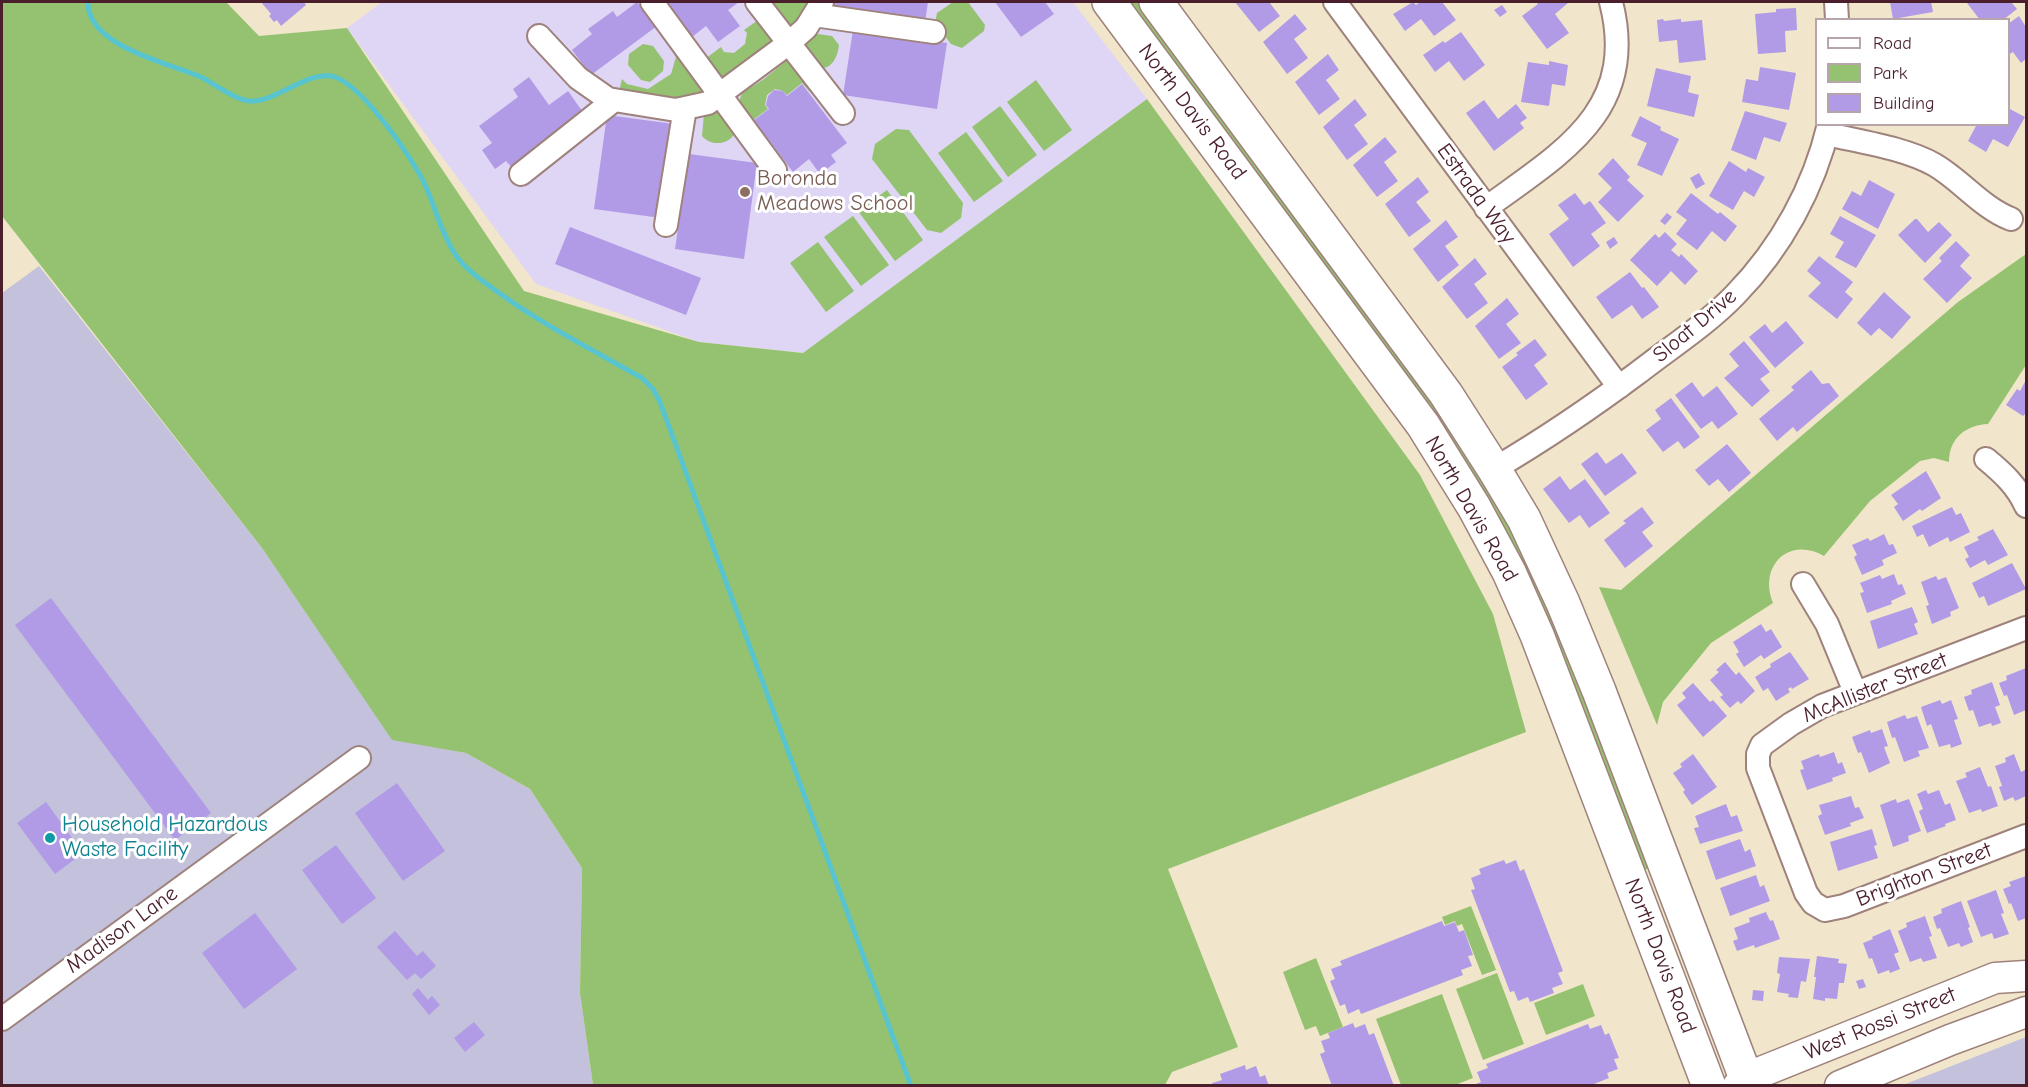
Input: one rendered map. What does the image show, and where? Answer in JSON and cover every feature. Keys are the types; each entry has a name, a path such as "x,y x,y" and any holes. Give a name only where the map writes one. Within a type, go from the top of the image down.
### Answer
{"highway":[{"name":"North Davis Road","path":"1110,2 1423,425 1474,507 1509,572 1537,635 1709,1086"},
{"name":"North Davis Road","path":"1156,2 1446,394 1524,519 1568,614 1599,692 1744,1083"}],"main road":[{"name":"West Rossi Street","path":"1744,1083 1995,978 2026,976"},
{"name":"West Rossi Street","path":"1840,1086 1950,1040 2026,1012"}],"street":[{"path":"652,2 775,170"},
{"path":"757,2 843,113"},
{"name":"Estrada Way","path":"1335,2 1619,387"},
{"path":"1486,208 1564,151 1581,134 1598,111 1609,86 1616,51 1616,32 1611,2"},
{"path":"1836,2 1837,18"},
{"path":"539,36 578,78 613,101 676,110 708,103 720,95 789,44 806,28 818,8 934,32"},
{"path":"520,174 613,101"},
{"path":"666,225 686,108"},
{"path":"1828,129 1926,160 1945,172 1991,210 2011,219"},
{"name":"Sloat Drive","path":"1494,469 1572,420 1619,387 1717,312 1755,273 1795,213 1816,168 1828,129"},
{"path":"1986,459 2011,481 2026,506"},
{"path":"1803,584 1827,624 1855,692"},
{"name":"McAllister Street","path":"1821,908 1813,903 1806,893 1758,768 1758,754 1767,740 1822,706 2026,628"},
{"name":"Madison Lane","path":"2,1019 359,758"},
{"name":"Brighton Street","path":"1821,908 1830,910 1844,906 2026,836"}],"shaded area":[{"name":"Boronda Meadows School","path":"382,2 1073,2 1147,99 804,353 699,342 536,284 347,28"},
{"path":"39,266 262,548 392,739 466,753 530,789 582,868 580,993 593,1085 2,1085 2,293"},
{"path":"2026,1037 2026,1085 1903,1085"}],"green space":[{"path":"2,2 226,2 259,36 347,28 524,291 699,342 803,353 1147,99 1420,475 1493,614 1526,732 1168,869 1238,1047 1172,1072 1165,1085 593,1085 580,993 582,868 530,789 466,753 392,740 262,548 2,216"},
{"path":"766,2 810,2 799,21 787,26"},
{"path":"953,2 968,2 985,25 984,31 962,48 951,44 935,23 937,13"},
{"path":"1125,2 1144,2 1429,385 1541,578 1655,867 1643,870 1512,552"},
{"path":"761,18 774,41 725,80 721,79 705,59 721,47 724,52 734,53 745,44 747,33 744,30"},
{"path":"811,33 832,36 839,45 836,57 829,66 822,68 802,49 804,38"},
{"path":"672,40 705,88 701,96 683,101 623,93 620,87 622,79 627,84 648,89 671,74 676,57 667,43"},
{"path":"643,44 653,46 664,61 663,71 650,82 641,80 628,65 629,54"},
{"path":"786,61 790,61 812,90 811,93 802,83 787,95 775,89 767,95 765,105 768,109 753,120 769,142 766,142 739,102 742,93"},
{"path":"1036,80 1072,130 1044,151 1007,102"},
{"path":"1000,106 1037,155 1008,177 972,127"},
{"path":"717,107 737,130 731,139 721,143 711,142 702,136 704,114"},
{"path":"896,129 909,130 963,203 961,218 941,233 927,230 872,159 875,144"},
{"path":"966,132 1003,181 974,202 938,153"},
{"path":"887,190 923,240 895,261 858,211"},
{"path":"853,216 889,265 861,286 824,237"},
{"path":"818,242 854,291 826,312 790,263"},
{"path":"2026,254 2026,365 1988,424 1973,427 1960,434 1952,446 1949,462 1934,458 1920,461 1870,501 1824,556 1811,551 1799,550 1789,552 1780,558 1773,567 1770,577 1769,590 1773,603 1711,643 1663,702 1657,725 1599,587 1621,590 1958,302"},
{"path":"1471,906 1496,970 1482,975 1462,924 1457,926 1455,921 1445,925 1442,917"},
{"path":"1316,958 1343,1027 1320,1036 1316,1026 1305,1030 1283,972"},
{"path":"1497,973 1524,1044 1483,1060 1456,989"},
{"path":"1583,984 1595,1016 1546,1035 1534,1003"},
{"path":"1442,994 1473,1078 1455,1085 1401,1085 1376,1019"}],"building":[{"path":"261,2 304,2 306,5 281,26 277,20 274,22 269,16 271,14"},
{"path":"637,2 657,26 591,75 572,50 592,34 588,29 613,11 617,17"},
{"path":"666,2 739,2 728,10 740,26 718,42 706,26 692,37"},
{"path":"832,2 928,2 925,22 831,9"},
{"path":"995,2 1045,2 1054,14 1021,37"},
{"path":"1235,2 1269,2 1280,16 1259,32"},
{"path":"1413,2 1416,5 1420,2 1442,2 1456,20 1434,36 1421,19 1405,31 1393,14"},
{"path":"1536,2 1568,3 1555,14 1569,33 1547,49 1522,16 1538,4"},
{"path":"1890,2 1931,2 1933,12 1893,18"},
{"path":"2011,2 2017,9 2006,18 1978,18 1967,3"},
{"path":"1502,5 1507,12 1500,17 1494,10"},
{"path":"1796,8 1797,30 1785,31 1786,52 1758,54 1755,14 1776,12 1776,9"},
{"path":"1295,14 1307,29 1294,39 1308,58 1287,74 1263,42"},
{"path":"2019,16 2026,27 2026,59 2021,63 2013,52 2010,54 2010,23"},
{"path":"1663,19 1664,21 1681,19 1681,22 1702,20 1706,60 1679,63 1677,40 1659,42 1657,20"},
{"path":"853,30 947,43 937,109 843,95"},
{"path":"1461,32 1485,65 1464,81 1449,61 1435,72 1423,55"},
{"path":"1328,54 1339,70 1326,80 1340,99 1319,115 1295,82"},
{"path":"1549,61 1568,65 1565,86 1552,84 1549,106 1521,102 1528,62 1549,65"},
{"path":"1760,67 1796,73 1789,110 1742,102 1746,79 1758,81"},
{"path":"1656,68 1691,76 1688,92 1699,95 1694,117 1647,106"},
{"path":"529,77 549,105 568,91 585,115 513,169 506,161 495,169 482,150 492,143 479,126 518,97 513,89"},
{"path":"802,84 847,143 831,155 836,162 820,174 809,159 793,172 754,120 769,109 766,105 768,96 774,90 783,91 787,96"},
{"path":"1355,99 1367,115 1354,125 1368,144 1347,160 1323,127"},
{"path":"1484,100 1498,119 1516,104 1527,118 1520,123 1524,128 1494,151 1466,113"},
{"path":"2010,109 2025,117 2008,147 1993,139 1986,152 1968,141 1976,126 2010,126"},
{"path":"1745,111 1787,123 1780,142 1764,137 1756,160 1731,150"},
{"path":"607,115 674,124 661,218 594,209"},
{"path":"1640,116 1661,127 1660,130 1679,139 1662,176 1637,165 1647,143 1631,136"},
{"path":"1385,137 1397,152 1384,162 1398,181 1377,197 1353,165"},
{"path":"689,154 757,163 744,259 675,249"},
{"path":"1613,158 1630,177 1627,180 1644,196 1618,222 1598,202 1612,188 1598,174"},
{"path":"1729,161 1746,172 1748,168 1765,177 1754,197 1744,191 1733,210 1709,196"},
{"path":"1699,173 1705,184 1696,189 1690,178"},
{"path":"1418,177 1429,192 1416,202 1431,221 1409,237 1385,204"},
{"path":"1869,180 1895,194 1878,229 1842,209 1852,191 1861,196"},
{"path":"1575,193 1584,205 1590,201 1606,223 1591,234 1600,246 1573,267 1549,234 1569,219 1558,205"},
{"path":"1691,193 1737,226 1725,242 1712,231 1697,250 1676,234 1687,220 1676,212"},
{"path":"1667,213 1672,217 1665,225 1660,221"},
{"path":"1840,216 1876,235 1856,268 1835,257 1844,242 1830,234"},
{"path":"1915,219 1928,232 1939,222 1952,235 1925,263 1898,235"},
{"path":"1446,220 1458,237 1445,246 1459,265 1438,282 1413,249"},
{"path":"570,227 701,278 686,315 555,264"},
{"path":"1665,232 1677,244 1671,250 1679,257 1681,254 1698,271 1685,285 1671,271 1657,286 1630,260 1655,234 1659,238"},
{"path":"1614,237 1618,243 1610,249 1606,242"},
{"path":"1956,241 1970,255 1960,266 1972,278 1947,303 1923,279 1942,261 1939,258"},
{"path":"1819,256 1853,282 1845,292 1853,299 1837,319 1808,296 1821,283 1807,271"},
{"path":"1475,258 1487,274 1474,284 1488,303 1467,319 1442,287"},
{"path":"1630,272 1659,307 1642,319 1632,305 1612,319 1596,297"},
{"path":"1884,292 1911,317 1892,339 1879,328 1871,336 1857,323"},
{"path":"1507,298 1519,314 1506,324 1521,343 1499,359 1475,326"},
{"path":"1786,321 1804,343 1775,368 1749,337 1765,324 1772,333"},
{"path":"1535,339 1547,355 1534,365 1548,384 1526,400 1502,367"},
{"path":"1744,341 1770,372 1760,379 1770,391 1752,407 1724,378 1739,366 1729,354"},
{"path":"1811,370 1822,384 1829,383 1839,396 1797,432 1793,427 1777,441 1759,419 1794,390 1791,387"},
{"path":"2026,380 2026,413 2023,416 2006,405 2017,389 2020,391"},
{"path":"1692,382 1703,397 1717,386 1738,414 1718,429 1712,421 1701,429 1675,395"},
{"path":"1671,398 1700,437 1684,449 1678,441 1663,452 1646,430 1661,419 1655,410"},
{"path":"1727,444 1751,473 1729,492 1718,479 1709,486 1695,470"},
{"path":"1597,452 1606,464 1622,453 1637,473 1605,496 1581,464"},
{"path":"1926,471 1941,498 1903,521 1894,507 1898,504 1891,495"},
{"path":"1560,476 1570,490 1585,479 1610,513 1589,528 1580,515 1569,523 1543,489"},
{"path":"1642,507 1654,523 1642,532 1653,546 1625,568 1604,540 1626,523 1623,521"},
{"path":"1952,507 1956,515 1961,513 1970,532 1950,542 1948,537 1929,547 1923,534 1917,537 1912,526"},
{"path":"1993,529 2008,555 1988,565 1985,560 1970,568 1965,559 1969,557 1964,547 1979,540 1977,537"},
{"path":"1884,534 1889,545 1893,544 1897,553 1882,560 1884,565 1862,575 1854,557 1857,555 1852,545 1868,538 1870,541"},
{"path":"2012,563 2026,589 1988,606 1984,596 1979,598 1972,583"},
{"path":"1894,574 1898,585 1902,584 1906,594 1891,601 1892,604 1867,613 1860,593 1864,592 1860,583 1880,575 1882,579"},
{"path":"1936,576 1938,580 1946,577 1959,608 1950,612 1951,616 1932,624 1926,606 1929,605 1921,582"},
{"path":"51,598 211,813 175,840 15,625"},
{"path":"1912,607 1918,622 1914,624 1918,634 1878,649 1870,621"},
{"path":"1761,624 1766,632 1771,629 1782,647 1764,659 1761,655 1744,667 1736,654 1739,652 1733,642"},
{"path":"1790,652 1809,679 1788,689 1790,692 1776,701 1768,688 1763,691 1755,677 1771,667 1770,664"},
{"path":"1725,662 1736,675 1739,672 1755,691 1741,704 1738,701 1730,708 1720,697 1723,695 1710,680"},
{"path":"2026,668 2026,710 2014,715 2007,695 2004,696 1999,683 2007,680 2006,676"},
{"path":"1992,682 2000,705 1995,707 2001,723 1979,727 1973,710 1969,711 1964,697 1972,694 1971,690"},
{"path":"1693,683 1727,716 1703,737 1677,705 1686,698 1682,693"},
{"path":"1940,700 1942,704 1951,700 1958,719 1954,720 1962,744 1951,748 1950,744 1939,747 1931,724 1927,726 1921,707"},
{"path":"1905,715 1907,719 1917,716 1929,748 1918,751 1920,756 1904,762 1887,722"},
{"path":"1882,729 1888,746 1884,747 1890,763 1869,773 1852,737 1870,730 1871,733"},
{"path":"1834,752 1838,764 1842,762 1846,773 1832,778 1833,781 1807,790 1800,770 1804,769 1801,761 1819,754 1820,757"},
{"path":"1693,754 1717,787 1692,805 1673,773 1682,767 1680,764"},
{"path":"2014,754 2021,772 2025,770 2026,796 2015,801 2013,797 2004,801 1995,766 2006,762 2005,758"},
{"path":"1980,767 1988,787 1991,786 1998,806 1982,812 1981,809 1969,813 1956,781 1967,777 1965,773"},
{"path":"397,783 445,851 403,881 355,813"},
{"path":"1926,790 1928,794 1939,790 1945,805 1950,803 1956,820 1927,833 1919,811 1923,809 1917,794"},
{"path":"1851,796 1855,808 1859,807 1864,818 1850,823 1851,826 1825,835 1818,816 1822,814 1819,805"},
{"path":"1896,799 1897,803 1909,799 1921,831 1908,836 1909,841 1893,847 1880,805"},
{"name":"Household Hazardous Waste Facility","path":"46,802 83,853 55,874 17,823"},
{"path":"1726,804 1731,817 1737,815 1743,831 1700,844 1694,828 1699,827 1695,816"},
{"path":"1872,829 1878,858 1838,871 1830,842"},
{"path":"1740,839 1745,852 1750,849 1756,866 1716,880 1706,851"},
{"path":"336,845 376,898 342,924 302,870"},
{"path":"1504,860 1506,864 1516,860 1520,871 1524,869 1563,971 1558,973 1563,984 1552,988 1554,993 1530,1002 1528,997 1518,1001 1514,991 1510,992 1471,890 1475,889 1471,878 1481,874 1479,869"},
{"path":"1756,875 1760,887 1764,885 1770,901 1730,916 1720,888"},
{"path":"2026,876 2026,918 2018,921 2003,889 2011,886 2009,882"},
{"path":"1996,890 2004,913 2001,914 2009,934 1994,939 1992,933 1981,937 1967,901"},
{"path":"1961,901 1973,942 1961,947 1959,943 1948,947 1933,917 1942,913 1941,909"},
{"path":"1766,912 1770,921 1773,920 1780,939 1755,948 1754,945 1737,951 1733,941 1738,939 1734,928 1750,922 1749,918"},
{"path":"255,913 297,969 244,1009 202,953"},
{"path":"1925,916 1932,936 1929,937 1937,958 1923,962 1921,958 1910,962 1898,931 1907,927 1906,923"},
{"path":"1442,921 1444,926 1455,922 1459,932 1464,930 1473,955 1468,956 1472,966 1461,970 1463,975 1361,1014 1359,1009 1348,1014 1345,1004 1340,1006 1330,981 1335,979 1331,969 1342,965 1340,961"},
{"path":"1890,929 1899,952 1894,954 1900,969 1878,974 1863,943"},
{"path":"395,931 417,956 423,951 436,966 421,979 415,973 407,980 377,947"},
{"path":"1817,956 1839,959 1838,963 1847,964 1844,983 1839,983 1837,999 1825,998 1825,1001 1813,999"},
{"path":"1779,957 1810,959 1806,982 1801,981 1798,998 1777,992 1780,974 1777,973"},
{"path":"1863,979 1866,987 1859,989 1856,981"},
{"path":"418,988 428,1000 432,996 440,1005 429,1015 412,994"},
{"path":"1753,990 1764,991 1763,1001 1752,1000"},
{"path":"474,1022 485,1035 465,1052 454,1038"},
{"path":"1353,1023 1355,1028 1365,1024 1369,1035 1374,1033 1394,1086 1332,1086 1320,1054 1325,1052 1321,1041 1330,1038 1328,1033"},
{"path":"1588,1024 1590,1029 1601,1025 1605,1035 1609,1033 1619,1058 1614,1059 1618,1069 1607,1073 1609,1078 1589,1086 1477,1086 1476,1084 1481,1082 1477,1072 1488,1068 1486,1064"},
{"path":"1245,1065 1246,1070 1256,1066 1260,1077 1265,1075 1269,1086 1213,1086 1212,1083 1222,1080 1220,1074"}],"waterway":[{"path":"88,2 91,17 101,30 115,41 150,59 201,77 241,99 248,101 264,99 316,77 335,77 346,83 382,120 413,164 425,184 449,244 463,264 530,314 642,378 653,389 660,402 911,1086"}],"place":[{"name":"Boronda Meadows School","path":"745,192"},
{"name":"Household Hazardous Waste Facility","path":"50,838"}]}
